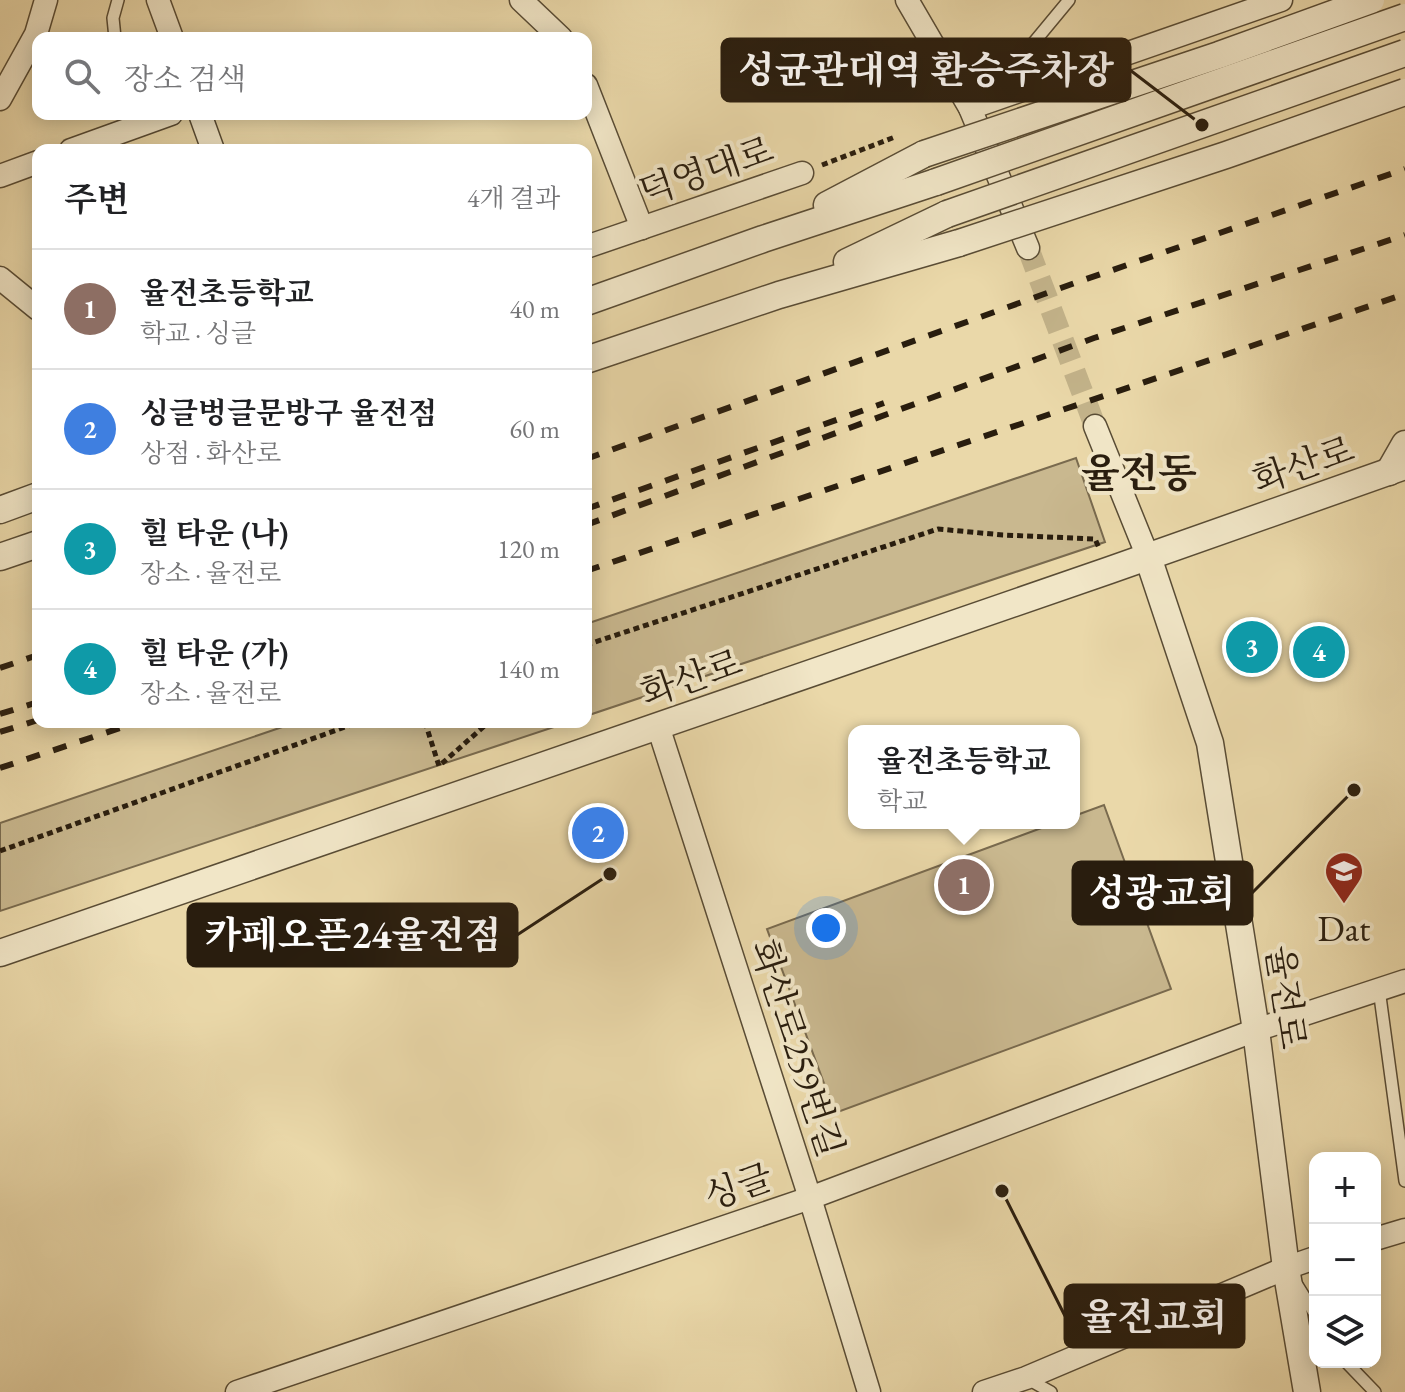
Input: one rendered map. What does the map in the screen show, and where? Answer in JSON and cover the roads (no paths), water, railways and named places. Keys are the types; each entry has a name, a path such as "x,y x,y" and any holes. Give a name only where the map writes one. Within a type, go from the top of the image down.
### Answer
{"street":[{"path":"37,32 46,0"},
{"path":"158,0 170,32"},
{"path":"521,0 555,32"},
{"path":"907,0 970,108 1028,248"},
{"path":"970,108 1281,0"},
{"path":"763,239 924,154 1219,55 1371,0"},
{"path":"592,300 1405,17"},
{"path":"0,99 32,41"},
{"path":"779,295 947,214 1405,53"},
{"path":"592,358 779,295 959,243 1405,92"},
{"path":"592,100 642,228"},
{"path":"202,120 211,144"},
{"path":"83,144 127,122"},
{"path":"0,176 32,164"},
{"name":"덕영대로","path":"592,245 802,173"},
{"path":"0,278 32,304"},
{"path":"1095,426 1148,557"},
{"path":"1400,473 1405,444"},
{"name":"화산로","path":"0,953 1400,473"},
{"path":"0,510 32,498"},
{"path":"0,557 32,546"},
{"name":"율전로","path":"1148,557 1210,743 1256,1030 1286,1268 1307,1392"},
{"name":"화산로259번길","path":"658,726 869,1392"},
{"name":"싱글","path":"237,1392 810,1198 1256,1030 1405,981"},
{"path":"1381,1237 1405,1230"},
{"path":"984,1392 1026,1378 1309,1260"}],"lane":[{"path":"114,32 113,18 118,0"},
{"path":"970,108 1021,58 1069,0"},
{"path":"1379,989 1405,1181"},
{"name":"율전로","path":"1286,1268 1309,1304"},
{"path":"1352,1368 1375,1392"},
{"path":"1026,1378 1051,1392"}],"tunnel":[{"path":"1028,248 1095,426"}],"railway":[{"path":"592,457 1072,284 1405,169"},
{"path":"592,523 1094,338 1405,235"},
{"path":"592,569 1405,294"},
{"path":"592,507 884,403"},
{"path":"0,668 32,657"},
{"path":"0,714 32,704"},
{"path":"0,732 32,722"},
{"path":"0,768 120,728"}],"place":[{"name":"성균관대역 환승주차장","path":"1202,125"},
{"name":"힐 타운 (나)","path":"1252,647"},
{"name":"힐 타운 (가)","path":"1319,652"},
{"name":"성광교회","path":"1354,790"},
{"name":"싱글벙글문방구 율전점","path":"598,833"},
{"name":"카페오픈24율전점","path":"610,874"},
{"name":"율전초등학교","path":"964,885"},
{"name":"Dat","path":"1344,905"},
{"name":"율전교회","path":"1002,1191"}],"district":[{"name":"율전동","path":"1139,473"}]}
